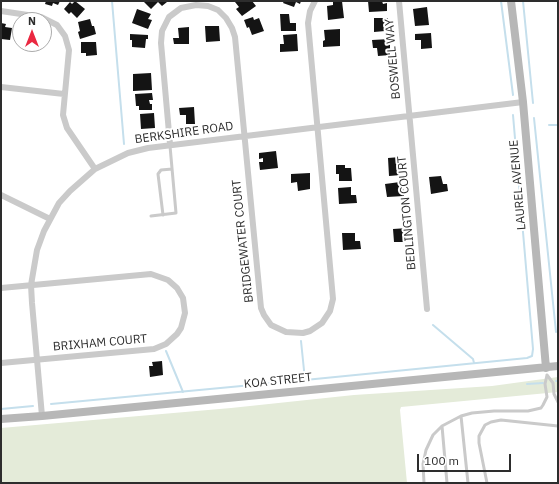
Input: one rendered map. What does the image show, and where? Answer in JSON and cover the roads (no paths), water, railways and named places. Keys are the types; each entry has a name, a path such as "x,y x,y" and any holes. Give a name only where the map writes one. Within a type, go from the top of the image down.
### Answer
{"main road":[{"name":"LAUREL AVENUE","path":"511,1 523,102 546,371"},
{"name":"KOA STREET","path":"1,419 546,371 558,366"}],"street":[{"name":"BRIDGEWATER COURT","path":"170,144 161,37 164,26 169,17 176,10 189,5 202,5 218,10 226,18 235,37 261,308 267,320 278,329 286,332 303,333 310,331 322,323 330,311 333,299 308,23 310,11 315,1"},
{"name":"BOSWELL WAY","path":"399,1 410,115"},
{"path":"1,11 42,17 57,25 65,36 69,50 63,114 67,128 95,169"},
{"path":"1,87 64,94"},
{"name":"BERKSHIRE ROAD","path":"42,416 36,360 31,285 37,250 50,219 59,203 70,190 95,169 128,153 170,144 523,102"},
{"name":"BEDLINGTON COURT","path":"410,115 427,309"},
{"path":"1,194 50,219"},
{"name":"BRIXHAM COURT","path":"1,288 151,274 163,278 173,284 180,293 185,306 184,321 181,328 173,338 160,347 154,349 1,363"}],"lane":[{"path":"151,216 176,213 170,144"},
{"path":"163,215 158,174 161,170 172,169"},
{"path":"546,371 553,383 554,394 558,402"},
{"path":"424,483 423,464 426,450 433,435 442,426 461,416 472,413 494,411 528,411 540,408 544,405 547,397 545,384 546,371"},
{"path":"461,416 468,483"},
{"path":"487,483 479,443 479,436 485,425 501,420 558,426"},
{"path":"442,426 447,483"}],"waterway":[{"path":"112,1 124,144"},
{"path":"501,1 513,95"},
{"path":"523,1 533,103"},
{"path":"51,404 527,358 532,356 533,349 513,115"},
{"path":"534,118 556,332"},
{"path":"549,125 558,125"},
{"path":"433,325 473,359 474,363"},
{"path":"301,341 305,380"},
{"path":"166,351 183,392"},
{"path":"527,384 543,383"},
{"path":"1,409 33,406"}]}
